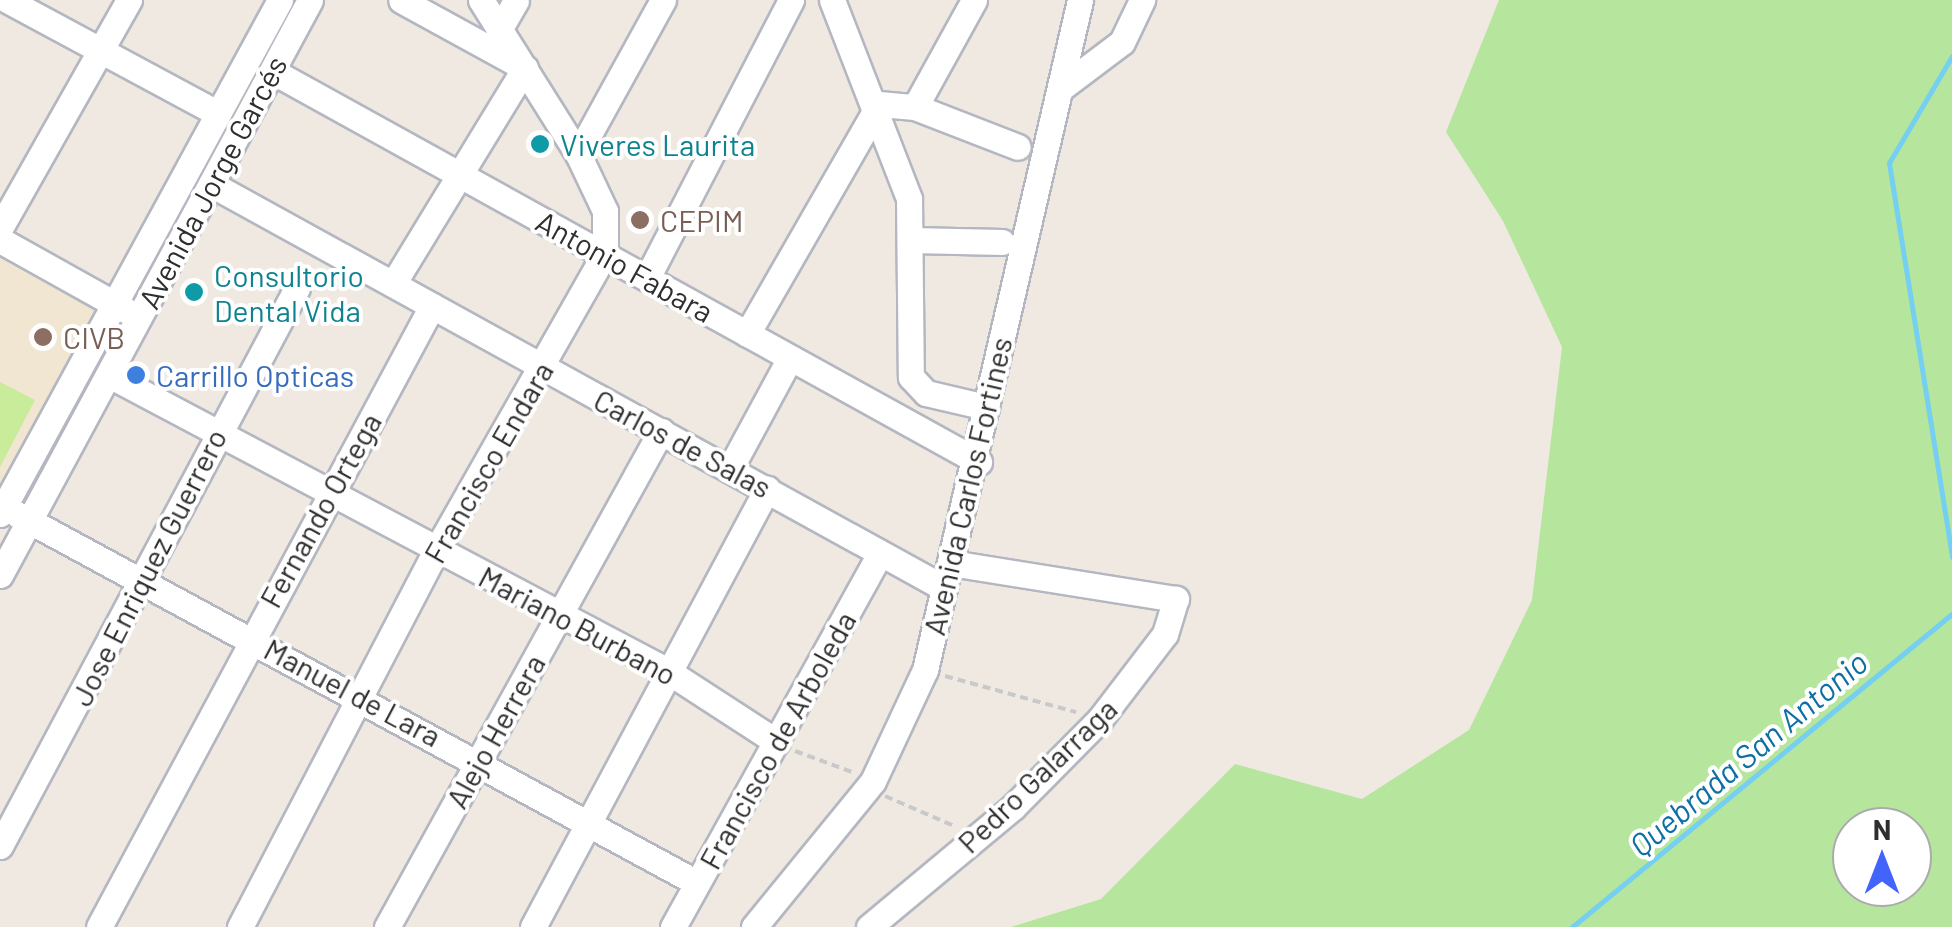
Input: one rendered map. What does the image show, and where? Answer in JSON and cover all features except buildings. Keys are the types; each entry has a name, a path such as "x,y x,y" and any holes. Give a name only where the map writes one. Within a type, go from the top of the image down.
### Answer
{"street":[{"path":"7,0 217,113"},
{"path":"0,228 129,0"},
{"name":"Avenida Jorge Garcés","path":"2,510 280,0"},
{"name":"Avenida Jorge Garcés","path":"0,575 310,0"},
{"path":"401,0 525,68"},
{"path":"481,0 578,154 606,211 605,253"},
{"path":"499,30 516,0"},
{"path":"578,154 663,0"},
{"path":"647,278 791,0"},
{"path":"914,107 974,0"},
{"name":"Avenida Carlos Fortines","path":"754,927 873,780 925,670 978,462 986,407 1080,0"},
{"path":"1061,88 1122,42 1142,0"},
{"path":"839,4 879,104 912,240 912,378 926,393 986,407"},
{"path":"393,284 456,172 525,68"},
{"name":"Antonio Fabara","path":"272,71 978,462"},
{"path":"879,104 914,107 1018,147"},
{"path":"746,334 879,104"},
{"name":"Carlos de Salas","path":"211,184 731,467 944,588"},
{"path":"0,240 138,318"},
{"path":"912,240 1002,242"},
{"name":"Francisco Endara","path":"240,927 437,549 605,253"},
{"name":"Jose Enriquez Guerrero","path":"0,846 297,288"},
{"name":"Fernando Ortega","path":"99,927 250,638 432,306"},
{"path":"731,467 790,358"},
{"name":"Mariano Burbano","path":"108,375 666,670 786,746"},
{"name":"Alejo Herrera","path":"387,927 662,431"},
{"path":"532,927 666,670 767,488"},
{"name":"Manuel de Lara","path":"2,510 30,521 480,758 585,824 697,883"},
{"name":"Francisco de Arboleda","path":"673,927 786,746 880,553"},
{"name":"Pedro Galarraga","path":"869,927 1013,807 1100,719 1165,634 1176,599 950,563"}],"path":[{"path":"944,675 1089,716"},
{"path":"786,746 854,773"},
{"path":"878,794 962,832"}],"shaded area":[{"name":"CIVB","path":"0,252 102,307 0,493"}],"green space":[{"path":"1499,0 1952,0 1952,927 1011,927 1101,899 1235,764 1362,799 1469,730 1532,600 1562,347 1503,221 1446,132"},
{"path":"0,382 35,400 0,467"}],"waterway":[{"name":"Quebrada San Antonio","path":"1952,56 1889,163 1952,557"},
{"name":"Quebrada San Antonio","path":"1572,927 1952,614"}],"place":[{"name":"Viveres Laurita","path":"540,144"},
{"name":"CEPIM","path":"640,220"},
{"name":"Consultorio Dental Vida","path":"194,292"},
{"name":"CIVB","path":"43,337"},
{"name":"Carrillo Opticas","path":"136,375"}]}
